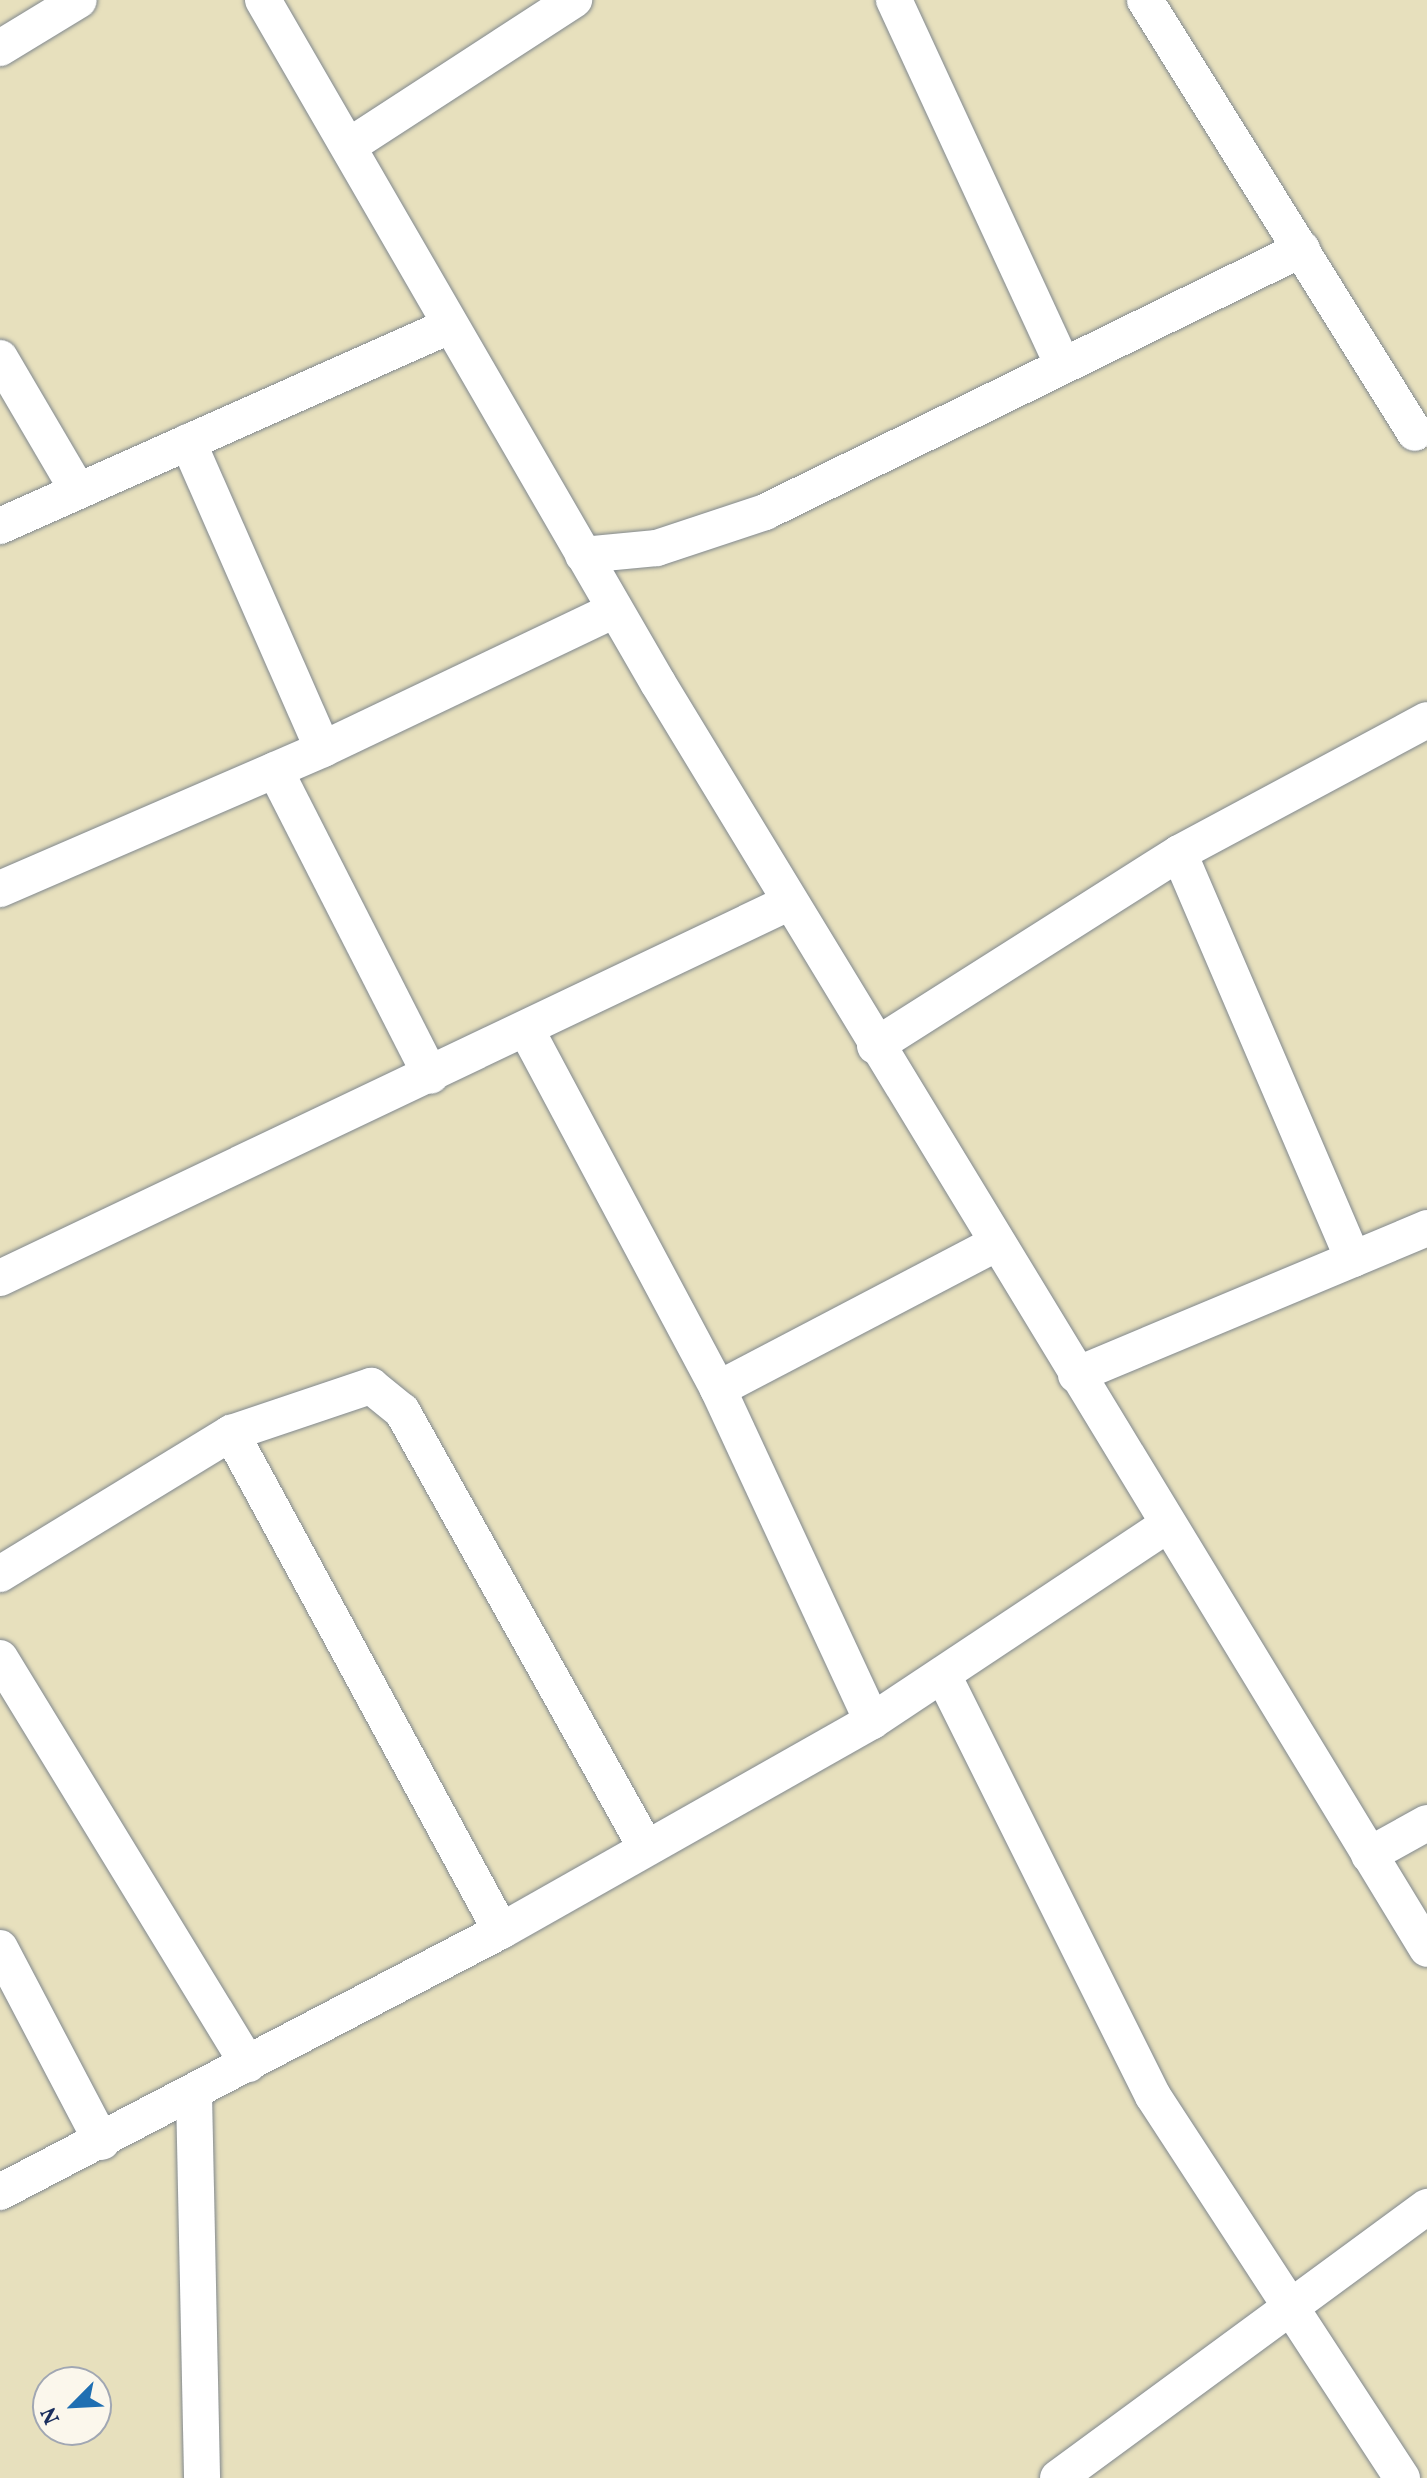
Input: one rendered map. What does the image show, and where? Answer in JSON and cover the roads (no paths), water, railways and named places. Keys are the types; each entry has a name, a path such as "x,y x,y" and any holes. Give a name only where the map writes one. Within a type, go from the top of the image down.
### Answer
{"street":[{"path":"0,48 79,0"},
{"path":"263,0 352,144 449,326 615,610 875,1046 1427,1949"},
{"path":"352,144 574,0"},
{"path":"894,0 1063,365"},
{"path":"1145,0 1415,433"},
{"path":"583,555 657,548 725,528 1302,249"},
{"path":"0,526 449,326"},
{"path":"0,358 78,491"},
{"path":"188,442 323,749"},
{"path":"0,889 323,749 615,610"},
{"path":"875,1046 1179,853 1427,720"},
{"path":"275,770 431,1076"},
{"path":"1179,853 1353,1259"},
{"path":"0,1278 528,1033 790,902"},
{"path":"528,1033 718,1389 872,1721"},
{"path":"1076,1375 1427,1228"},
{"path":"718,1389 994,1245"},
{"path":"0,1574 231,1433 371,1386 389,1395 646,1847"},
{"path":"231,1433 501,1931"},
{"path":"0,2192 102,2142 501,1931 872,1721 944,1677 1166,1526"},
{"path":"0,1658 248,2064"},
{"path":"944,1677 1153,2096 1402,2478"},
{"path":"1369,1855 1427,1823"},
{"path":"0,1948 102,2142"},
{"path":"194,2094 202,2478"},
{"path":"1077,2472 1290,2304 1427,2207"}]}
